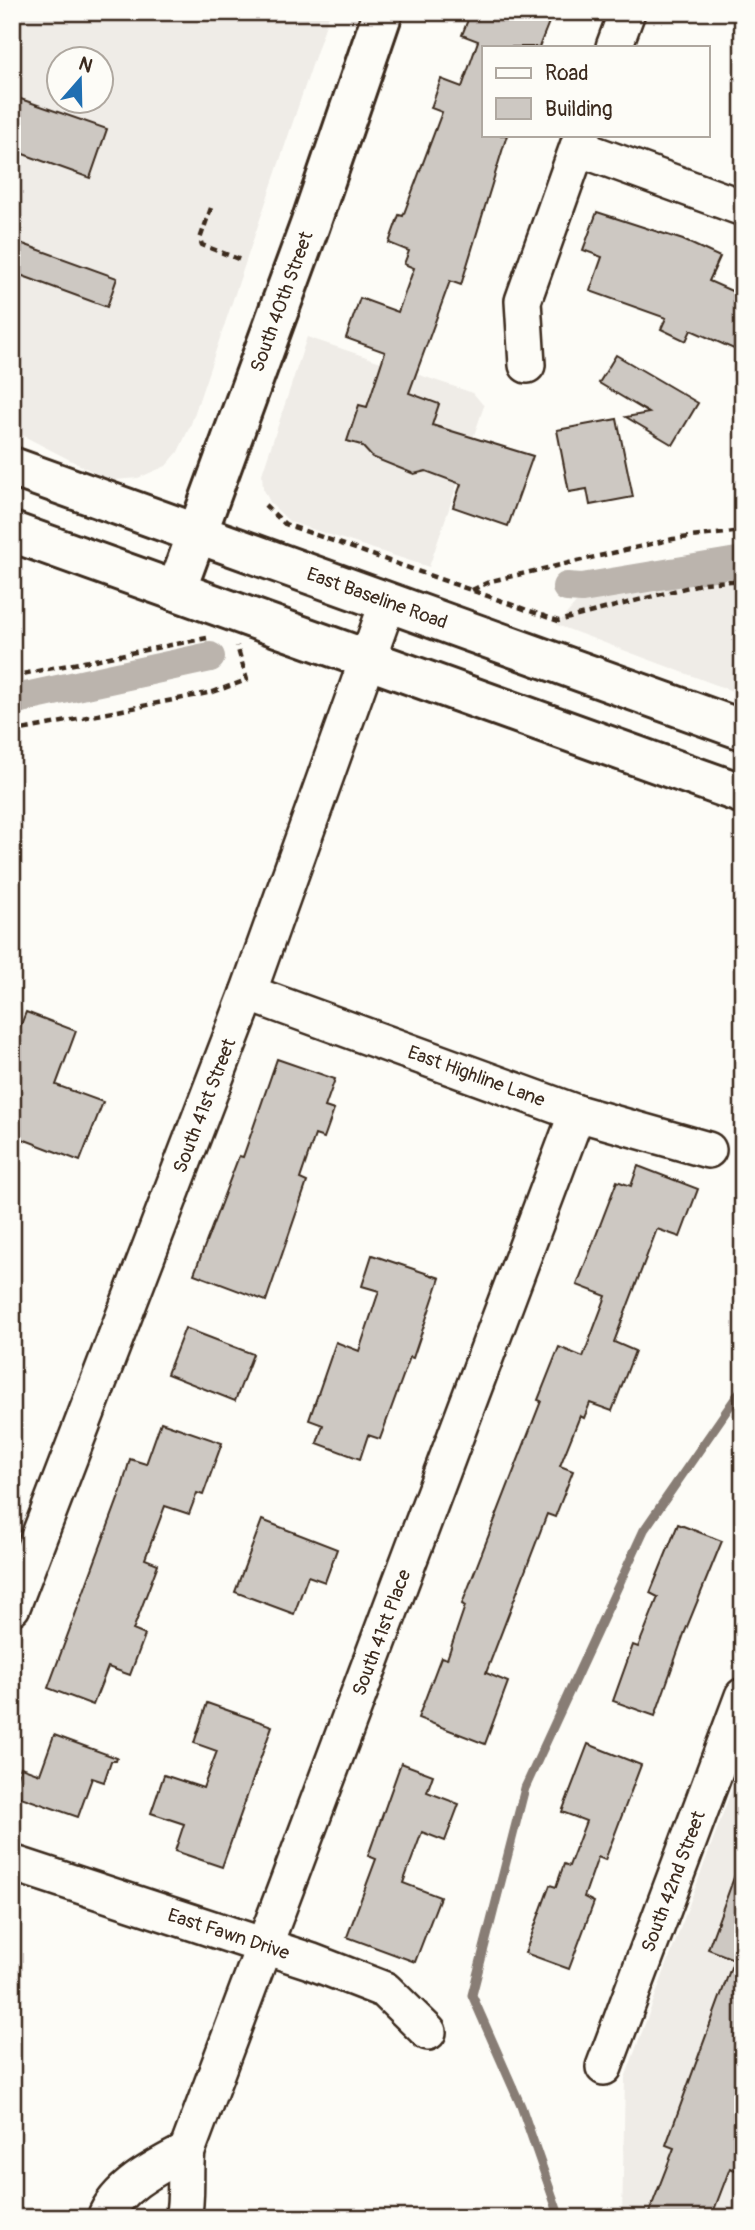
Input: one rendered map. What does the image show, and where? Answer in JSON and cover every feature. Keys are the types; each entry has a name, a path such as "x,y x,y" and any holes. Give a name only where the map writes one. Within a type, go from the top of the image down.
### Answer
{"main road":[{"name":"South 40th Street","path":"176,591 310,225 383,12"},
{"name":"East Baseline Road","path":"12,467 743,730"},
{"path":"12,532 368,657 743,794"}],"street":[{"path":"614,46 627,12"},
{"path":"527,365 523,300 580,141 743,208"},
{"name":"South 41st Street","path":"12,1607 248,993 388,602"},
{"name":"East Highline Lane","path":"248,993 576,1113 708,1150"},
{"name":"South 41st Place","path":"183,2218 186,2205 187,2151 576,1113"},
{"name":"South 42nd Street","path":"604,2067 743,1696"},
{"name":"East Fawn Drive","path":"12,1863 385,1990 428,2032"},
{"path":"105,2218 109,2207 131,2186 187,2151"}],"path":[{"path":"211,208 200,239 202,245 242,260"},
{"path":"265,505 285,524 558,621 704,583 743,580"},
{"path":"471,590 491,581 673,539 743,531"},
{"path":"12,676 216,636"},
{"path":"12,732 213,692 247,680 237,643 226,640"}],"shaded area":[{"path":"12,12 330,12 191,424 178,452 166,466 138,478 105,478 12,430"},
{"path":"307,337 473,393 484,406 429,567 290,522 271,504 263,488 262,474"},
{"path":"743,573 743,695 557,625 577,602 679,582"},
{"path":"743,1759 743,2218 622,2218 625,2078"}],"building":[{"path":"471,12 553,12 539,46 482,46 482,136 507,136 461,285 450,281 409,393 439,404 432,425 533,456 508,526 453,507 461,484 426,471 414,474 372,457 361,445 347,441 359,405 367,407 385,352 346,338 360,298 398,312 414,268 404,264 409,251 389,243 399,215 403,216 442,112 431,108 441,79 462,87 478,41 462,35"},
{"path":"12,96 46,108 46,116 70,116 107,129 90,178 12,150"},
{"path":"597,212 683,240 720,257 709,281 743,296 743,353 691,330 686,341 661,329 666,318 590,291 602,257 583,250"},
{"path":"12,240 117,278 107,307 12,272"},
{"path":"616,355 698,403 673,445 626,417 649,413 599,383"},
{"path":"617,419 633,497 590,505 587,489 569,492 557,430"},
{"path":"26,1012 76,1031 56,1085 103,1102 80,1161 12,1135 12,1047"},
{"path":"277,1059 335,1079 325,1107 334,1110 324,1138 315,1135 300,1179 307,1182 266,1301 194,1274 239,1156 243,1157"},
{"path":"638,1166 698,1189 680,1237 657,1229 614,1342 635,1351 612,1411 590,1403 584,1418 580,1416 560,1466 573,1471 555,1517 547,1514 486,1673 508,1682 485,1744 418,1718 441,1657 447,1659 465,1606 462,1604 541,1401 538,1400 559,1347 583,1357 606,1296 577,1285 617,1181 631,1186"},
{"path":"372,1255 440,1278 413,1358 410,1357 380,1439 368,1435 360,1459 317,1443 323,1425 309,1420 336,1342 359,1351 379,1291 362,1286"},
{"path":"185,1328 253,1354 235,1401 167,1374"},
{"path":"161,1422 222,1443 203,1495 197,1493 189,1514 165,1506 145,1559 158,1564 133,1630 145,1635 130,1675 108,1667 93,1705 48,1688 121,1491 130,1459 146,1464"},
{"path":"262,1520 337,1549 325,1582 308,1576 294,1614 235,1592"},
{"path":"678,1524 722,1541 684,1634 655,1716 613,1701 633,1645 638,1647 658,1597 650,1593"},
{"path":"207,1703 272,1726 222,1867 175,1851 184,1824 151,1813 164,1775 203,1788 217,1751 194,1743"},
{"path":"54,1735 117,1758 116,1761 111,1761 104,1782 92,1778 78,1817 12,1794 21,1767 40,1774"},
{"path":"588,1744 641,1765 605,1860 598,1857 584,1897 594,1902 569,1969 525,1953 550,1885 556,1887 564,1864 569,1866 586,1821 562,1812"},
{"path":"401,1763 433,1775 427,1792 459,1804 445,1841 422,1832 403,1883 440,1897 415,1962 347,1937 376,1859 368,1856"},
{"path":"740,1861 743,1861 743,2173 730,2168 711,2218 647,2218 674,2148 666,2145 734,1959 708,1949"}],"waterway":[{"path":"567,587 582,588 743,561"},
{"path":"12,700 210,657"},
{"path":"560,2218 521,2106 472,1995 525,1788 644,1530 743,1387"}]}
